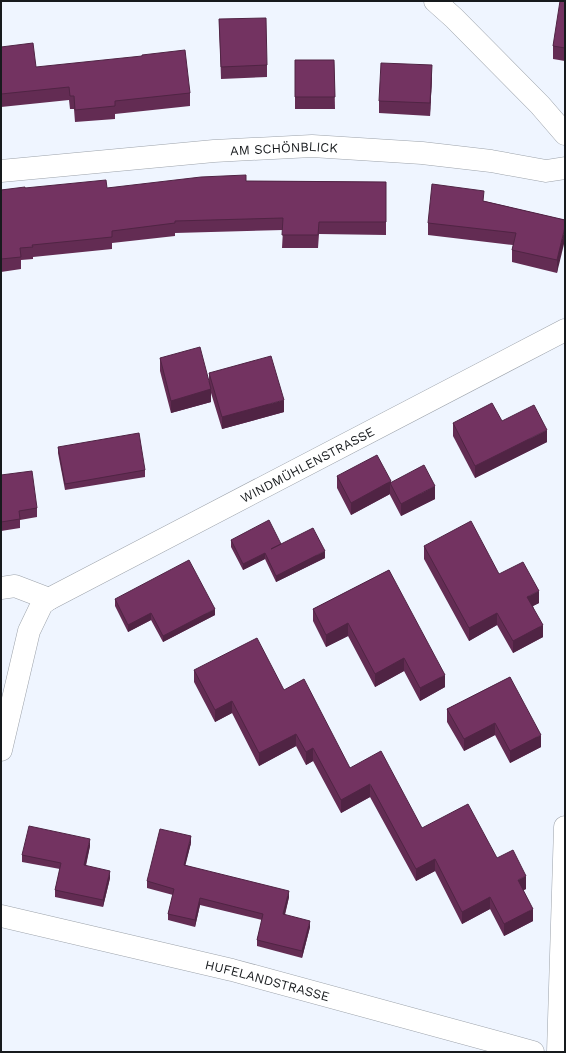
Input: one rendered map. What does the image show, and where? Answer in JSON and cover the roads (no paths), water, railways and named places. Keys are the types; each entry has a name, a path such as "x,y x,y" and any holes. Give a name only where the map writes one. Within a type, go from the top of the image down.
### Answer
{"street":[{"path":"434,1 454,18 540,105 565,134"},
{"name":"AM SCHÖNBLICK","path":"1,171 214,151 312,146 422,153 491,161 546,171 565,168"},
{"name":"WINDMÜHLENSTRASSE","path":"1,750 29,631 42,604 565,330"},
{"path":"1,588 16,586 50,599"},
{"path":"558,1052 565,827"},
{"name":"HUFELANDSTRASSE","path":"1,916 232,970 533,1052"}]}
